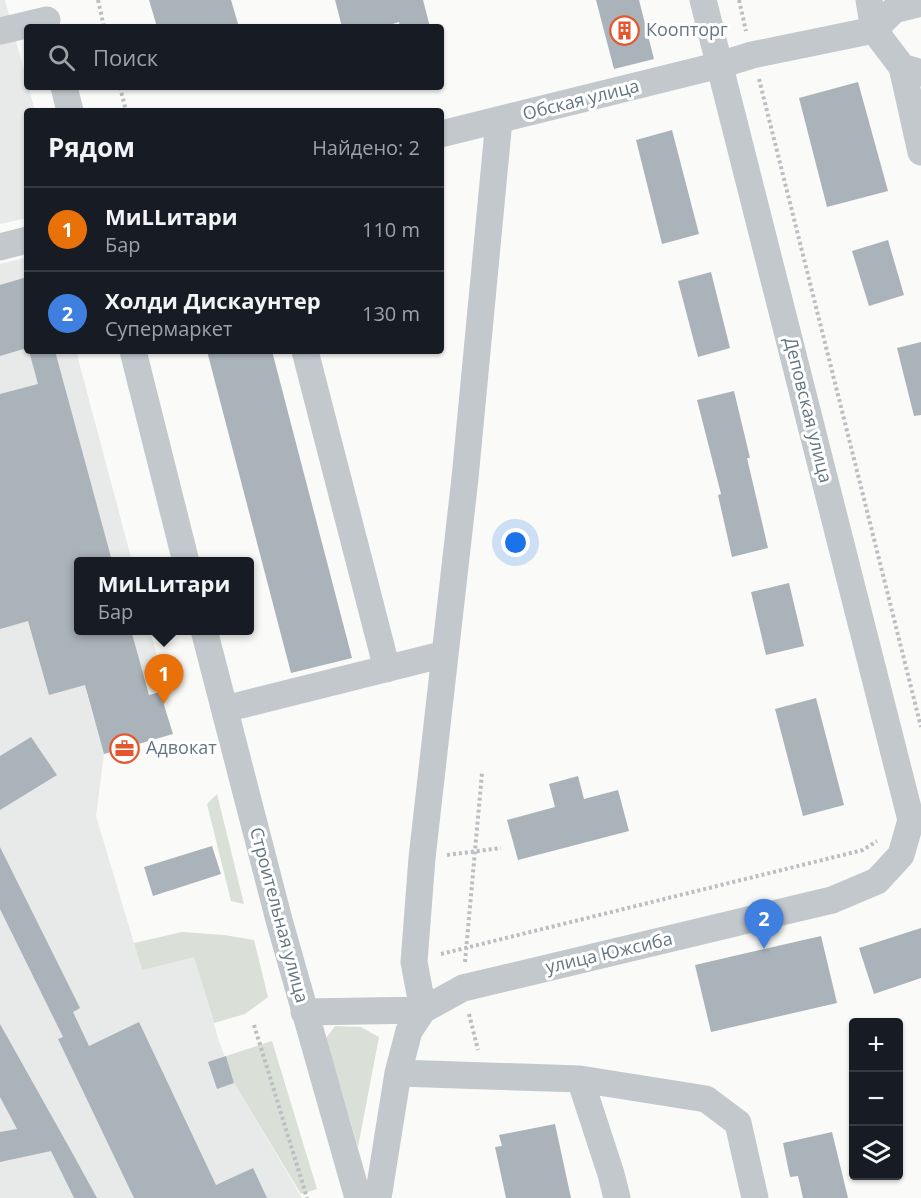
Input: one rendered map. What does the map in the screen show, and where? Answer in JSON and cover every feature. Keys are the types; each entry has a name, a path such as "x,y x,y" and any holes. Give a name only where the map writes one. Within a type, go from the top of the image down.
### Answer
{"street":[{"name":"Деповская улица","path":"703,0 911,820"},
{"path":"869,0 874,30 912,70 921,152"},
{"path":"874,30 894,10 921,3"},
{"path":"0,31 46,16"},
{"name":"Обская улица","path":"444,133 720,65 752,55 874,30"},
{"path":"65,90 69,108"},
{"path":"378,1198 398,1073 409,1031 423,1010 414,962 422,858 465,478 499,120"},
{"path":"0,247 24,241"},
{"path":"134,354 185,557"},
{"path":"306,354 387,669"},
{"name":"Строительная улица","path":"205,635 304,1012 358,1198"},
{"path":"225,709 445,654"},
{"name":"улица Южсиба","path":"304,1012 423,1010 463,988 832,900 877,881 911,855 911,820"},
{"path":"398,1073 580,1079 706,1099 738,1123 755,1198"},
{"path":"580,1079 617,1198"}],"path":[{"path":"98,0 103,24"},
{"path":"739,0 921,727"},
{"path":"121,90 125,108"},
{"path":"482,773 463,988 485,1077"},
{"path":"414,962 466,947 862,850 911,820"},
{"path":"422,858 501,848"},
{"path":"254,1025 307,1198"}],"shaded area":[{"path":"0,0 5,0 24,70 24,90 29,90 34,108 24,108 24,219 0,224"},
{"path":"24,258 24,354 77,354 131,557 74,557 74,635 151,635 161,669 87,694 104,754 96,816 142,970 194,956 234,1083 302,1198 0,1198 0,264"},
{"path":"217,794 244,904 231,901 207,804"},
{"path":"182,932 254,940 268,997 245,1014 214,1023 194,957 142,970 134,943"},
{"path":"335,1026 361,1027 379,1037 358,1147 326,1038"},
{"path":"272,1041 317,1189 301,1194 234,1083 226,1056"}],"building":[{"path":"149,0 231,0 238,24 156,24"},
{"path":"335,0 423,0 429,24 399,24 399,22 341,24"},
{"name":"Коопторг","path":"596,0 639,0 654,59 614,69"},
{"path":"858,82 888,191 827,207 799,98"},
{"path":"672,130 699,234 662,244 636,140"},
{"path":"888,240 904,295 869,306 852,251"},
{"path":"711,272 730,348 698,357 678,281"},
{"path":"24,278 24,349 0,356 0,285"},
{"path":"921,342 921,415 914,416 897,348"},
{"path":"30,354 56,354 111,557 74,557 74,635 132,635 149,695 160,692 173,734 104,754 85,685 49,695 28,621 0,629 0,394 38,384"},
{"path":"208,354 273,354 352,658 291,673"},
{"path":"734,391 768,548 732,557 718,495 721,494 697,400"},
{"path":"789,583 804,646 766,655 751,592"},
{"path":"816,698 844,805 803,816 775,709"},
{"path":"31,737 57,775 0,810 0,756"},
{"path":"578,776 584,799 618,790 629,831 518,860 507,820 555,807 549,784"},
{"path":"212,846 221,874 153,896 144,867"},
{"path":"0,847 80,1008 73,1012 89,1046 139,1022 216,1185 253,1168 267,1198 134,1198 58,1039 63,1037 0,909"},
{"path":"921,928 921,978 874,994 859,948"},
{"path":"821,936 837,1003 711,1032 695,965"},
{"path":"0,1024 97,1198 74,1198 51,1151 0,1162 0,1132 17,1129 0,1097"},
{"path":"226,1056 234,1083 217,1089 208,1062"},
{"path":"555,1124 571,1198 506,1198 495,1147 502,1146 499,1135"},
{"path":"832,1132 848,1198 803,1198 798,1176 790,1177 783,1143"}],"place":[{"name":"Коопторг","path":"625,30"},
{"name":"МиLLитари","path":"164,704"},
{"name":"Адвокат","path":"125,748"},
{"name":"Холди Дискаунтер","path":"764,949"}]}
